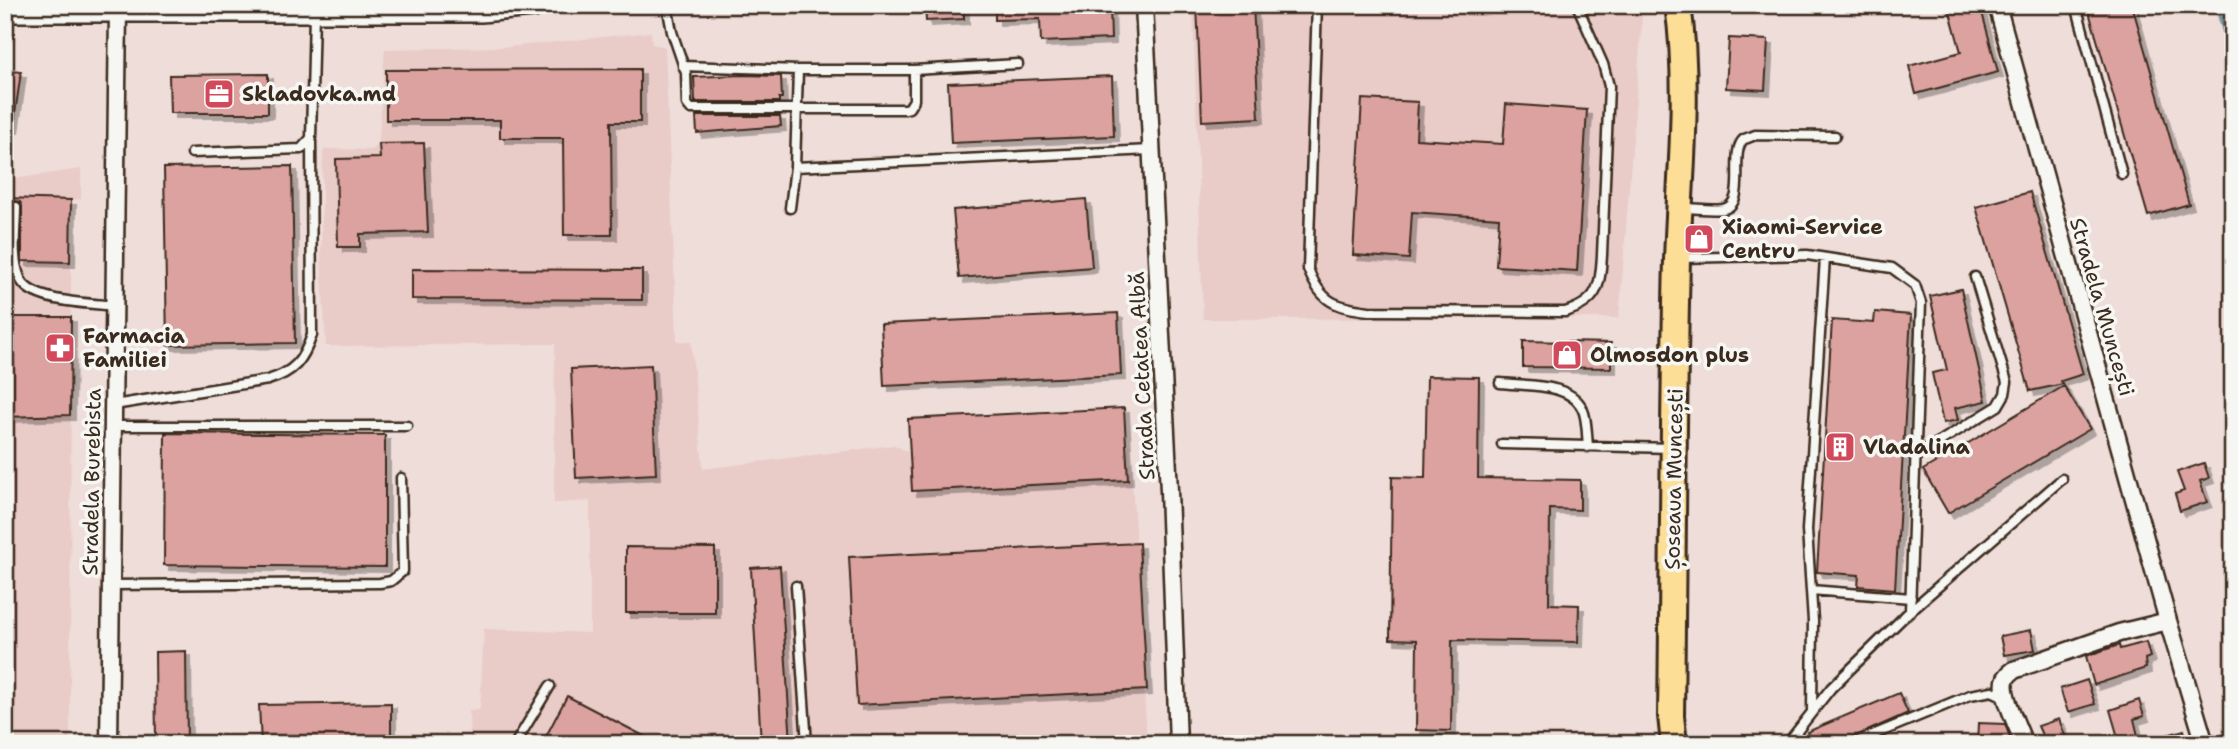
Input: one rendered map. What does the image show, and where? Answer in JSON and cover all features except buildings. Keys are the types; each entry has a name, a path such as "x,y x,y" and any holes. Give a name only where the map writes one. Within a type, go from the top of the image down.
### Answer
{"main road":[{"path":"5,10 314,10 383,7 481,10 533,5"},
{"name":"Șoseaua Muncești","path":"1674,744 1671,716 1682,48 1678,5"}],"street":[{"name":"Strada Cetatea Albă","path":"1144,5 1169,491 1176,744"},
{"name":"Stradela Muncești","path":"1997,5 2168,621 2206,744"},
{"name":"Stradela Burebista","path":"110,744 118,10"},
{"path":"2024,744 2018,723 2005,697 2006,678 2014,670 2119,633 2168,621"}],"lane":[{"path":"667,5 672,32 686,73 687,104 691,109 797,111 909,108 914,100 914,70"},
{"path":"1317,5 1308,269 1314,285 1325,298 1342,308 1356,310 1551,312 1565,312 1582,307 1594,294 1601,278 1609,86 1603,64 1577,5"},
{"path":"2076,5 2122,174"},
{"path":"114,405 268,380 297,365 307,351 312,335 311,138 314,10"},
{"path":"684,66 914,70 1018,64"},
{"path":"790,208 798,70"},
{"path":"1681,208 1724,209 1732,204 1736,191 1739,146 1745,139 1755,135 1835,136"},
{"path":"192,153 301,149 311,138"},
{"path":"794,167 1151,150"},
{"path":"16,207 16,258 19,277 29,290 45,297 115,306"},
{"path":"1677,258 1807,255 1892,268 1915,285 1921,303 1910,611"},
{"path":"1812,711 1811,590 1807,530 1825,258"},
{"path":"1916,456 1998,405 2005,394 2007,382 1975,277"},
{"path":"1500,383 1560,390 1570,395 1579,402 1584,414 1588,447"},
{"path":"113,426 407,426"},
{"path":"1502,444 1675,448"},
{"path":"111,585 391,581 403,571 401,478"},
{"path":"1787,744 1830,688 1910,611 2062,479"},
{"path":"796,586 807,744"},
{"path":"1811,590 1911,598"},
{"path":"515,744 550,686"},
{"path":"1851,744 1969,695 1992,691 2005,697"}],"shaded area":[{"path":"1193,5 1643,5 1619,318 1203,319"},
{"path":"2213,5 2233,5 2233,72"},
{"path":"651,32 652,44 665,47 677,341 691,342 703,469 894,445 910,453 1130,445 1147,744 470,744 469,711 480,710 484,629 590,633 590,501 554,503 555,344 326,346 321,256 323,152 326,149 372,150 379,141 385,49 509,47"},
{"path":"81,169 81,199 71,200 70,744 5,744 5,173 13,172 14,179"}],"waterway":[{"path":"2217,5 2233,59"}],"place":[{"name":"Skladovka.md","path":"219,94"},
{"name":"Xiaomi-Service Centru","path":"1699,239"},
{"name":"Farmacia Familiei","path":"60,348"},
{"name":"Olmosdon plus","path":"1567,355"},
{"name":"Vladalina","path":"1840,447"}]}
